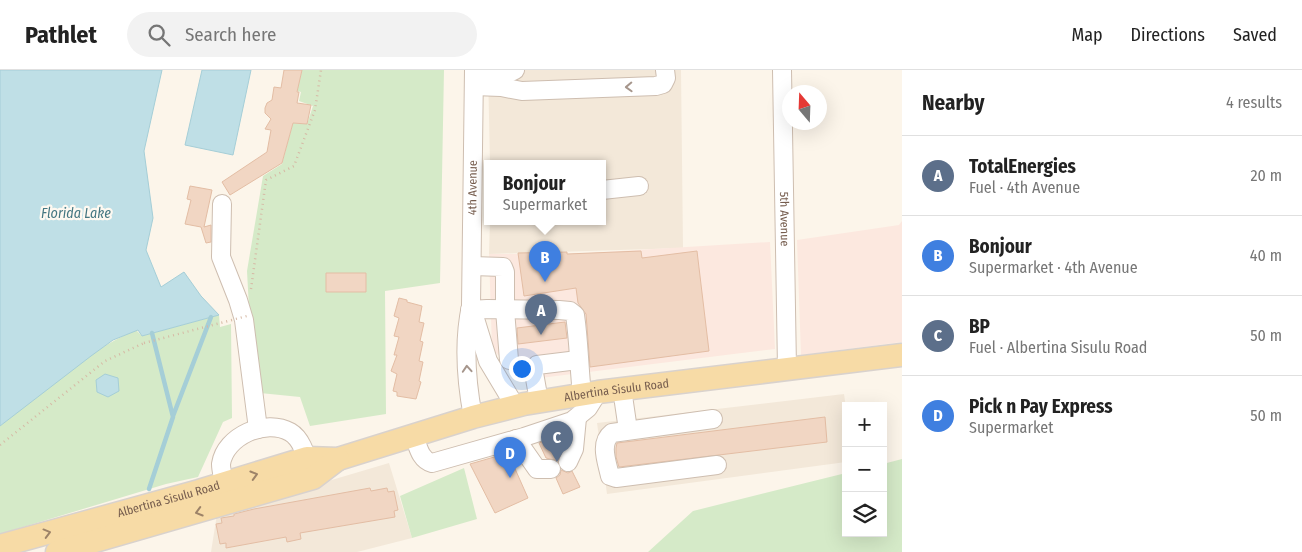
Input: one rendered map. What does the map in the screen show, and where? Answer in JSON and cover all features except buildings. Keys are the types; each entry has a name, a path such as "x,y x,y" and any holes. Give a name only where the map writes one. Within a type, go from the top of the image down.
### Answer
{"main road":[{"name":"Albertina Sisulu Road","path":"57,552 338,459 515,406 590,393 902,355"},
{"name":"Albertina Sisulu Road","path":"0,546 224,483 310,468"}],"street":[{"path":"474,76 506,74 515,70"},
{"path":"474,76 501,87 522,91 656,86 663,84 666,78 665,70"},
{"name":"5th Avenue","path":"782,70 787,368"},
{"name":"4th Avenue","path":"472,418 469,396 466,326 471,309 472,266 480,178 474,76"},
{"path":"606,190 639,186"},
{"path":"222,204 221,257 244,320 258,429"},
{"path":"472,266 503,267 505,272 505,310 510,360"},
{"path":"414,436 423,457 432,463 516,440 565,424 577,418 588,408 590,393 578,360 579,345 575,315 570,311 471,309"},
{"name":"4th Avenue","path":"471,309 488,361 515,406"},
{"path":"539,401 534,369 537,366 578,360"},
{"path":"622,389 628,430"},
{"path":"568,462 574,449 577,418"},
{"path":"713,419 612,433 605,441 605,451 610,476 613,477 717,465"},
{"path":"224,483 221,464 226,451 237,438 258,429 273,427 291,432 300,442 310,468"},
{"path":"516,440 537,468 552,469"}],"path":[{"path":"250,297 266,180 294,166 314,110 321,70"},
{"path":"0,445 105,361 144,343 248,316"}],"shaded area":[{"path":"488,70 681,70 683,248 489,254 490,225 606,225 606,160 490,160"},
{"path":"902,221 902,342 801,355 797,240 899,225"},
{"path":"770,242 775,349 524,380 492,349 489,254 572,254"},
{"path":"844,394 845,402 842,402 842,463 607,494 597,423"},
{"path":"389,463 412,538 357,552 211,552 217,514"}],"green space":[{"path":"302,70 444,70 440,283 385,291 386,414 310,426 300,397 260,393 250,327 247,271 263,176 282,164 293,123 307,124 313,106 299,101 301,92 297,91"},
{"path":"219,315 220,327 231,324 232,418 223,422 198,477 166,484 0,534 0,426 82,361 117,339 136,330 142,336"},
{"path":"902,459 902,552 648,552 693,511 842,474 842,537 887,537 887,463"},
{"path":"464,468 477,519 412,538 400,496"}],"water":[{"name":"Florida Lake","path":"0,70 162,70 144,151 153,218 146,250 161,287 184,272 201,296 219,315 142,336 138,330 113,340 0,426"},
{"path":"202,70 251,70 233,155 185,145"},
{"path":"105,374 118,378 119,391 108,397 97,392 96,380"}],"waterway":[{"path":"173,416 211,317"},
{"path":"149,489 173,417 152,333"}],"place":[{"name":"Bonjour","path":"545,282"},
{"name":"TotalEnergies","path":"541,335"},
{"name":"BP","path":"557,462"},
{"name":"Pick n Pay Express","path":"510,478"}]}
